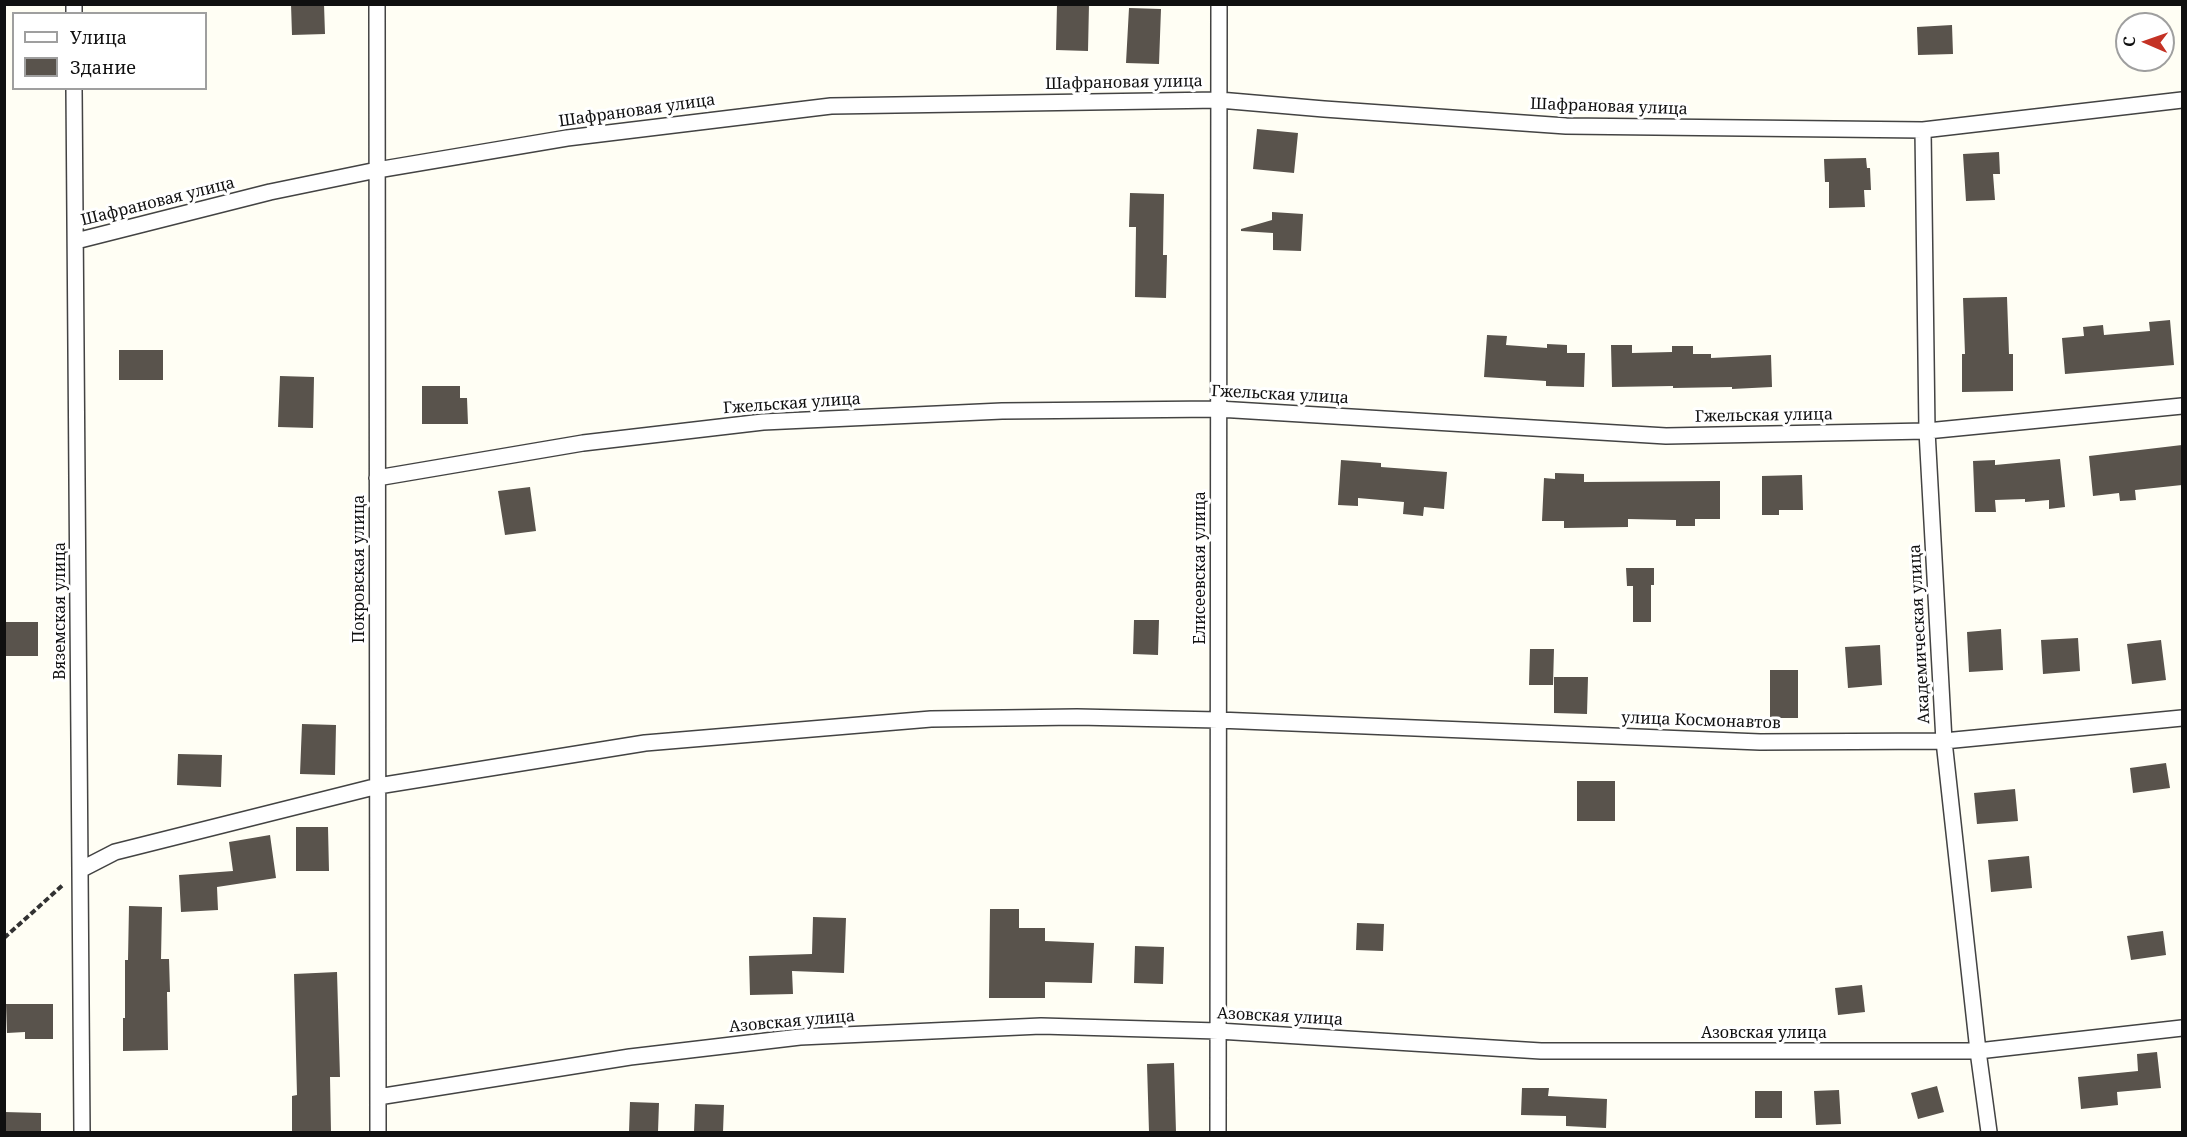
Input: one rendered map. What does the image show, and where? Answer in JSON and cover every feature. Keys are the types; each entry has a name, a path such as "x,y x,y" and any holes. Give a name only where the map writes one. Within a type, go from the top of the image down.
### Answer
{"street":[{"name":"Покровская улица","path":"377,4 378,1132"},
{"name":"Елисеевская улица","path":"1218,1132 1219,4"},
{"name":"Вяземская улица","path":"74,90 82,1132"},
{"name":"Шафрановая улица","path":"76,241 270,192 377,170 567,138 831,106 1219,100 1566,126 1923,130 2182,100"},
{"name":"Академическая улица","path":"1923,130 1928,431 1944,741 1989,1132"},
{"name":"Гжельская улица","path":"377,478 583,443 764,422 1002,411 1218,409 1666,436 1928,431 2182,406"},
{"name":"улица Космонавтов","path":"80,870 115,852 378,786 645,742 919,720 1077,717 1218,720 1761,742 1944,741 2182,718"},
{"name":"Азовская улица","path":"378,1097 630,1057 800,1037 1041,1026 1218,1031 1541,1051 1978,1051 2182,1028"}],"path":[{"path":"4,938 80,870"}],"building":[{"path":"291,4 324,4 325,34 292,35"},
{"path":"1057,4 1089,4 1088,51 1056,50"},
{"path":"1129,8 1161,9 1159,64 1126,63"},
{"path":"1952,25 1953,54 1918,55 1917,27"},
{"path":"1257,129 1298,133 1294,173 1253,169"},
{"path":"1999,152 2000,174 1993,174 1995,200 1966,201 1963,154"},
{"path":"1866,158 1867,168 1870,168 1871,190 1864,190 1865,207 1829,208 1829,182 1825,182 1824,159"},
{"path":"1130,193 1164,194 1163,255 1167,255 1166,298 1135,297 1136,227 1129,227"},
{"path":"1272,212 1303,214 1301,251 1273,250 1273,233 1241,231 1241,229 1272,220"},
{"path":"2007,297 2009,354 2013,354 2013,391 1962,392 1962,354 1965,354 1963,298"},
{"path":"2170,320 2174,365 2065,374 2062,338 2084,336 2083,327 2103,325 2104,335 2150,331 2149,322"},
{"path":"1487,335 1507,336 1506,345 1547,348 1547,344 1567,345 1567,353 1585,353 1584,387 1546,386 1546,381 1484,377"},
{"path":"1611,345 1632,345 1632,353 1672,352 1672,346 1693,346 1693,354 1711,354 1711,358 1771,355 1772,387 1732,389 1732,387 1673,388 1673,386 1612,387"},
{"path":"119,350 163,350 163,380 119,380"},
{"path":"280,376 314,377 313,428 278,427"},
{"path":"422,386 460,386 460,398 467,398 468,424 422,424"},
{"path":"2182,445 2182,485 2135,490 2136,500 2120,501 2119,493 2093,496 2089,456"},
{"path":"2060,459 2065,507 2049,509 2049,500 2025,502 2025,499 1995,500 1996,512 1975,512 1973,461 1995,460 1995,465"},
{"path":"1341,460 1381,463 1381,467 1447,472 1444,509 1424,507 1423,516 1403,514 1404,502 1358,498 1358,506 1338,505"},
{"path":"1555,473 1584,474 1584,482 1720,481 1720,519 1695,519 1695,526 1676,526 1676,520 1628,519 1628,527 1564,528 1564,521 1542,521 1544,478 1555,479"},
{"path":"1802,475 1803,510 1779,510 1779,515 1762,515 1762,476"},
{"path":"530,487 536,531 505,535 498,491"},
{"path":"1626,568 1654,568 1654,585 1651,585 1651,622 1633,622 1633,586 1627,586"},
{"path":"1134,620 1159,620 1158,655 1133,654"},
{"path":"4,622 38,622 38,656 4,656"},
{"path":"2001,629 2003,670 1969,672 1967,632"},
{"path":"2078,638 2080,671 2043,674 2041,640"},
{"path":"2161,640 2166,680 2132,684 2127,644"},
{"path":"1880,645 1882,685 1848,688 1845,647"},
{"path":"1530,649 1554,649 1553,685 1529,685"},
{"path":"1770,670 1798,670 1798,718 1770,718"},
{"path":"1554,677 1588,677 1587,714 1554,713"},
{"path":"302,724 336,725 335,775 300,774"},
{"path":"178,754 222,755 221,787 177,785"},
{"path":"2166,763 2170,788 2133,793 2130,768"},
{"path":"1577,781 1615,781 1615,821 1577,821"},
{"path":"2015,789 2018,821 1977,824 1974,793"},
{"path":"296,827 328,827 329,871 296,871"},
{"path":"270,835 276,878 217,887 218,910 181,912 179,875 233,871 229,842"},
{"path":"2029,856 2032,888 1991,892 1988,860"},
{"path":"129,906 162,907 161,959 169,959 168,1050 123,1051"},
{"path":"990,909 1019,909 1019,928 1045,928 1045,941 1094,943 1092,983 1045,982 1045,998 989,998"},
{"path":"813,917 846,918 844,973 792,971 793,994 750,995 749,956 812,954"},
{"path":"1357,923 1384,924 1383,951 1356,950"},
{"path":"2163,931 2166,955 2131,960 2127,936"},
{"path":"1135,946 1164,947 1163,984 1134,983"},
{"path":"337,972 340,1077 330,1077 331,1132 292,1132 292,1096 297,1095 294,974"},
{"path":"1862,985 1865,1012 1838,1015 1835,988"},
{"path":"6,1004 53,1004 53,1039 25,1039 25,1032 7,1033"},
{"path":"2157,1052 2161,1088 2117,1092 2118,1105 2081,1109 2078,1077 2138,1071 2137,1054"},
{"path":"1174,1063 1176,1132 1149,1132 1147,1064"},
{"path":"1937,1086 1944,1112 1918,1119 1911,1093"},
{"path":"1522,1088 1549,1088 1548,1096 1607,1099 1606,1128 1566,1126 1566,1116 1521,1115"},
{"path":"1839,1090 1841,1124 1816,1125 1814,1091"},
{"path":"1755,1091 1782,1091 1782,1118 1755,1118"},
{"path":"630,1102 659,1103 658,1132 629,1132"},
{"path":"695,1104 724,1105 723,1132 694,1132"},
{"path":"4,1112 41,1113 41,1132 4,1132"}]}
